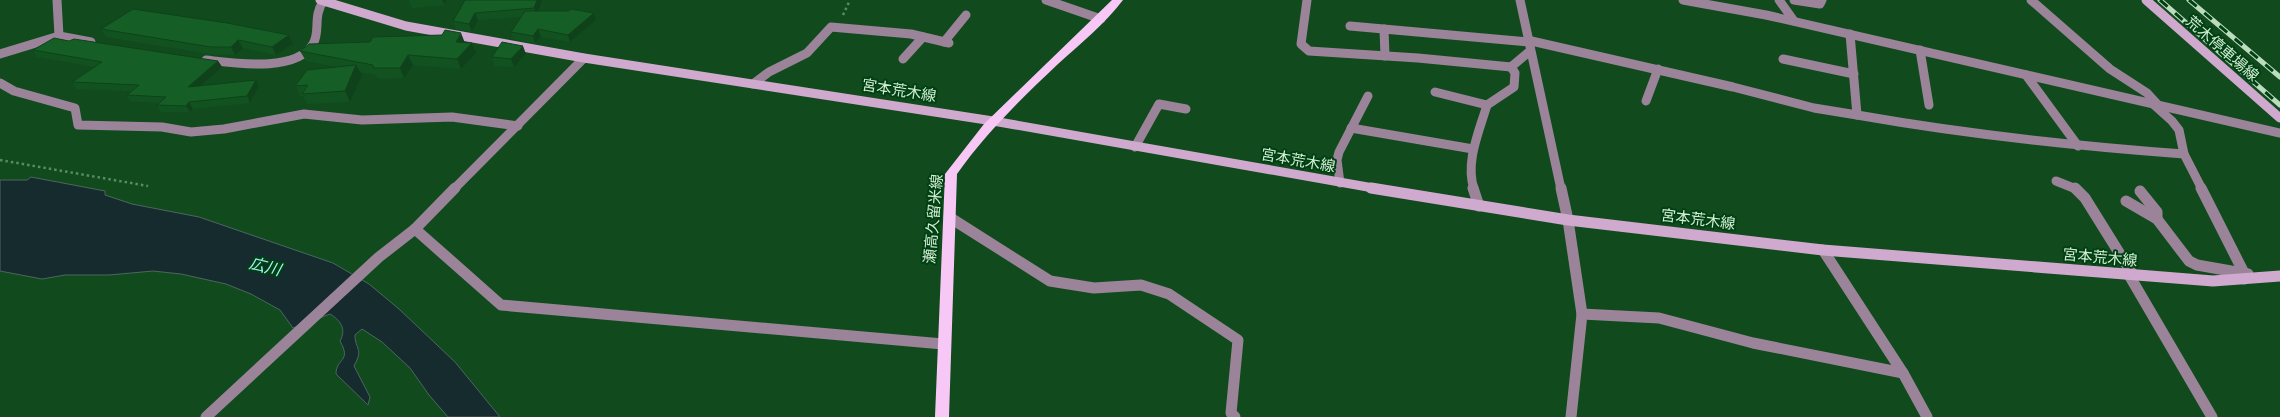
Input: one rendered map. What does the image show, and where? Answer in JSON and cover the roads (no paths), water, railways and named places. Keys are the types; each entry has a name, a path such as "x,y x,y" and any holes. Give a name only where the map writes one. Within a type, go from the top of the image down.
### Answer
{"main road":[{"name":"瀬高久留米線","path":"942,417 943,344 951,174 962,156 993,121 1118,0"},
{"name":"荒木停車場線","path":"2146,0 2280,118"},
{"name":"宮本荒木線","path":"323,1 406,26 584,58 993,121 1340,183 1568,220 1823,250 2131,275 2213,281 2244,276 2268,278 2280,276"}],"street":[{"path":"57,0 59,36"},
{"path":"1046,0 1101,18"},
{"path":"1307,0 1301,44 1309,51 1512,67"},
{"path":"1520,0 1528,44 1568,220 1582,314 1571,417"},
{"path":"1683,0 1794,21 2280,133"},
{"path":"1778,0 1794,21"},
{"path":"1794,0 1820,4 1822,0"},
{"path":"2031,0 2110,69 2147,94 2180,130 2184,154 2244,276"},
{"path":"198,59 248,63 286,62 300,57 308,52 314,43 317,11 323,1"},
{"path":"753,84 769,72 807,53 831,27 911,34 946,43 966,15"},
{"path":"1350,26 1528,44 1658,70 1814,108 1921,126 2078,146 2184,154"},
{"path":"1384,29 1385,56"},
{"path":"1850,34 1857,115"},
{"path":"0,54 59,36 99,43"},
{"path":"903,59 923,37"},
{"path":"1512,67 1528,44"},
{"path":"1920,50 1929,105"},
{"path":"206,417 379,257 415,230 584,58"},
{"path":"1784,59 1854,74"},
{"path":"1479,206 1471,181 1473,149 1486,105 1514,87 1516,73 1512,67"},
{"path":"1646,101 1658,70"},
{"path":"2026,75 2078,146"},
{"path":"0,84 14,91 75,108 78,126 162,126 191,132 304,114 362,120 452,117 518,126"},
{"path":"1435,92 1486,105"},
{"path":"1340,183 1337,160 1339,152 1368,96"},
{"path":"1135,147 1158,104 1186,109"},
{"path":"1351,128 1473,149"},
{"path":"2056,181 2075,188 2085,198 2212,417"},
{"path":"2140,191 2157,212 2157,219"},
{"path":"2126,201 2157,219 2189,261 2244,276"},
{"path":"949,217 1050,281 1094,288 1141,285 1169,294 1238,340 1231,412 1235,417"},
{"path":"415,230 501,305 943,344"},
{"path":"1823,250 1903,372 1927,417"},
{"path":"1582,314 1658,318 1753,343 1903,372"}],"water":[{"name":"広川","path":"31,177 105,191 105,195 132,204 199,217 333,263 369,284 399,309 455,362 500,417 448,417 429,395 410,368 382,342 362,329 355,335 359,352 354,366 370,397 368,405 336,374 338,365 344,356 340,341 343,329 337,319 330,314 293,328 280,310 251,294 226,284 181,274 153,271 109,275 65,275 42,279 0,271 0,180 27,180"}],"railway":[{"path":"2160,0 2280,105"},
{"path":"2189,0 2280,77"}]}
